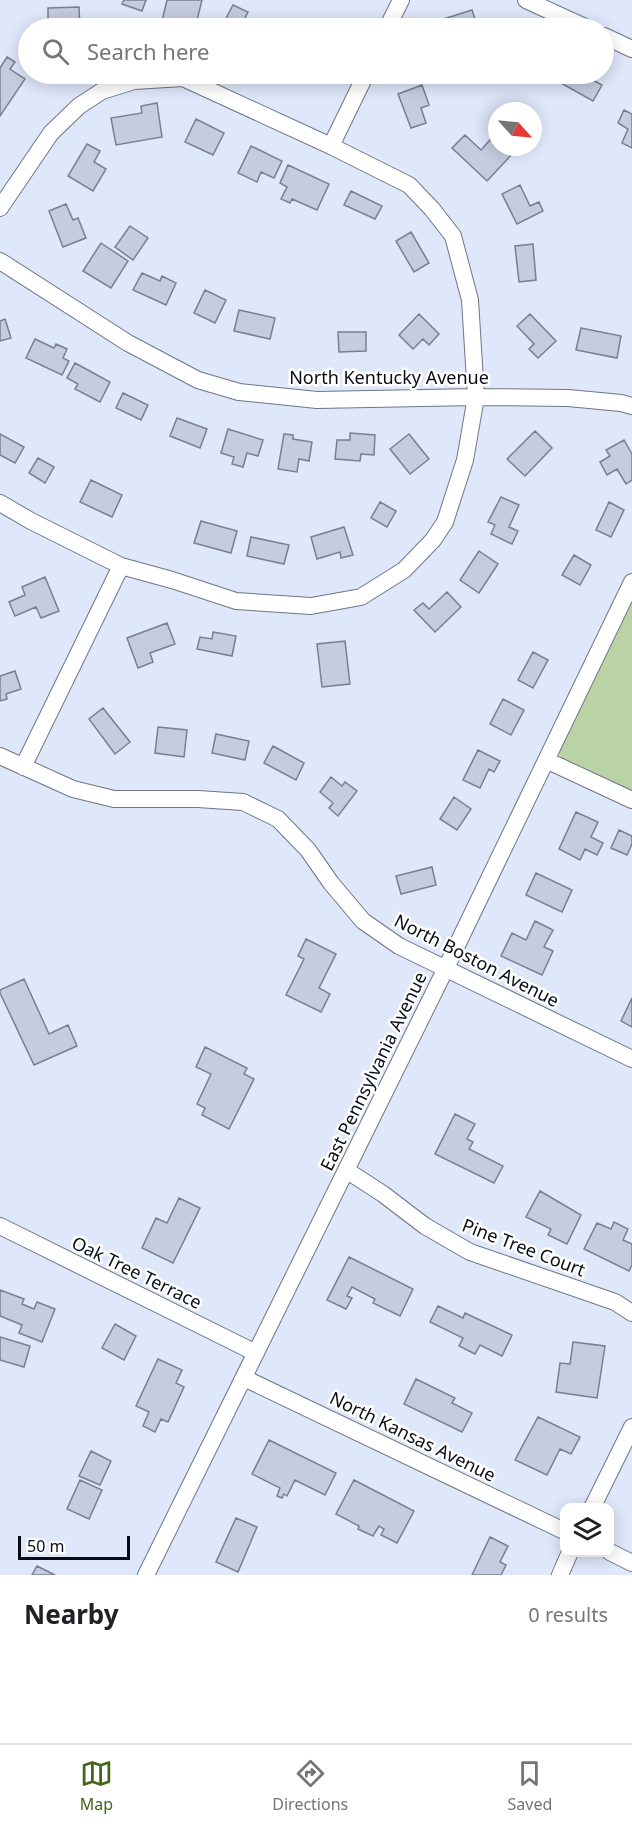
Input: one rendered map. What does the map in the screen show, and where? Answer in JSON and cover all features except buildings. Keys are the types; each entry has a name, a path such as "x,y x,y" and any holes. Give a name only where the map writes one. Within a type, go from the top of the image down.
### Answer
{"street":[{"path":"392,18 401,0"},
{"path":"526,0 565,18"},
{"path":"614,41 632,50"},
{"path":"0,208 51,133 79,106 102,91 124,84"},
{"path":"0,503 121,566 236,601 311,606 361,597 404,570 433,540 445,522 465,460 476,397 470,300 453,236 409,185 332,146 196,84"},
{"path":"332,146 361,84"},
{"name":"North Kentucky Avenue","path":"0,261 128,343 198,380 239,392 316,400 476,397 568,399 632,406"},
{"path":"23,767 121,566"},
{"name":"East Pennsylvania Avenue","path":"146,1575 446,968 632,582"},
{"name":"North Boston Avenue","path":"0,756 73,789 114,800 198,799 243,802 278,819 308,850 331,883 363,921 399,946 632,1059"},
{"path":"546,760 632,801"},
{"name":"Pine Tree Court","path":"346,1170 383,1194 425,1226 470,1252 615,1302 632,1313"},
{"name":"Oak Tree Terrace","path":"0,1226 256,1353"},
{"name":"North Kansas Avenue","path":"244,1378 560,1529"},
{"path":"594,1503 632,1427"},
{"path":"614,1554 632,1563"},
{"path":"560,1575 568,1557"}],"green space":[{"path":"632,601 632,793 562,760 557,749"}]}
